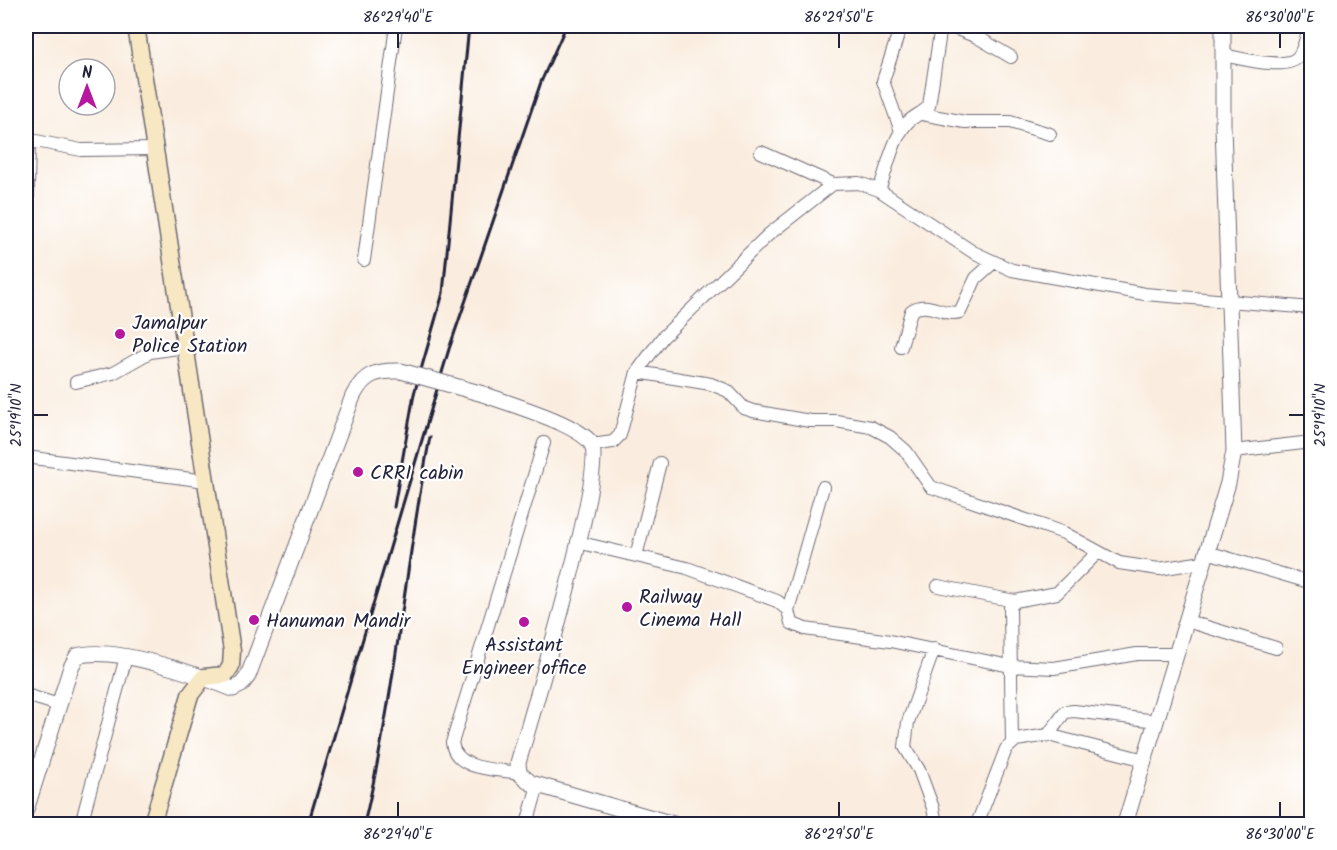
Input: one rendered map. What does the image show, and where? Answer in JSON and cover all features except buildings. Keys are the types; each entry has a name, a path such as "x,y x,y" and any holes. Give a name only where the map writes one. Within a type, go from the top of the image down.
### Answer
{"main road":[{"path":"136,26 232,651 231,666 225,675 204,677 190,695 152,825"}],"street":[{"path":"364,260 396,26"},
{"path":"879,190 901,131 909,121 922,114 931,97 941,26"},
{"path":"949,26 977,37 1011,57"},
{"path":"1125,825 1177,654 1234,451 1223,26"},
{"path":"1223,55 1273,63 1291,62 1299,55 1311,26"},
{"path":"899,32 883,81 901,131"},
{"path":"922,114 965,122 1010,122 1050,134"},
{"path":"26,285 27,139 81,150 155,149"},
{"path":"761,152 833,184 859,183 879,190 973,252 994,262 1037,276 1145,294 1311,308"},
{"path":"592,445 613,442 620,435 638,372 662,338 768,236 833,184"},
{"path":"901,347 911,310 919,306 954,314 960,312 976,278 994,262"},
{"path":"76,382 113,373 150,352 185,347"},
{"path":"26,810 77,656 126,657 190,671 233,689 240,686 248,676 353,396 361,381 369,374 384,370 401,371 483,394 578,430 592,445 594,460 578,542 550,654 518,763 519,773"},
{"path":"638,372 711,384 728,392 744,408 753,411 810,421 836,421 871,427 890,437 906,451 931,487 1064,533 1119,563 1140,568 1159,569 1205,557 1311,583"},
{"path":"1234,451 1311,442"},
{"path":"544,443 452,743 454,754 461,761 519,773 531,783 673,825"},
{"path":"26,457 206,481"},
{"path":"636,556 660,463"},
{"path":"823,487 797,587 788,610 790,622 805,629 934,649 1010,666 1054,668 1137,654 1177,654"},
{"path":"578,542 687,568 777,601 788,610"},
{"path":"938,586 1015,601 1057,592 1098,552"},
{"path":"1012,743 1008,615 1015,601"},
{"path":"1186,621 1276,648"},
{"path":"934,649 908,722 905,747 919,770 933,808 936,825"},
{"path":"232,651 253,663"},
{"path":"81,825 126,657"},
{"path":"26,696 59,705"},
{"path":"1048,735 1061,715 1074,711 1157,721"},
{"path":"977,825 1006,749 1012,743 1048,735 1145,760"},
{"path":"527,825 538,785"}],"railway":[{"path":"394,507 414,394 443,293 469,26"},
{"path":"308,824 449,349 541,82 566,26"},
{"path":"364,824 384,728 430,437"}],"place":[{"name":"Jamalpur Police Station","path":"120,334"},
{"name":"CRRI cabin","path":"358,472"},
{"name":"Railway Cinema Hall","path":"627,607"},
{"name":"Hanuman Mandir","path":"254,620"},
{"name":"Assistant Engineer office","path":"524,622"}]}
